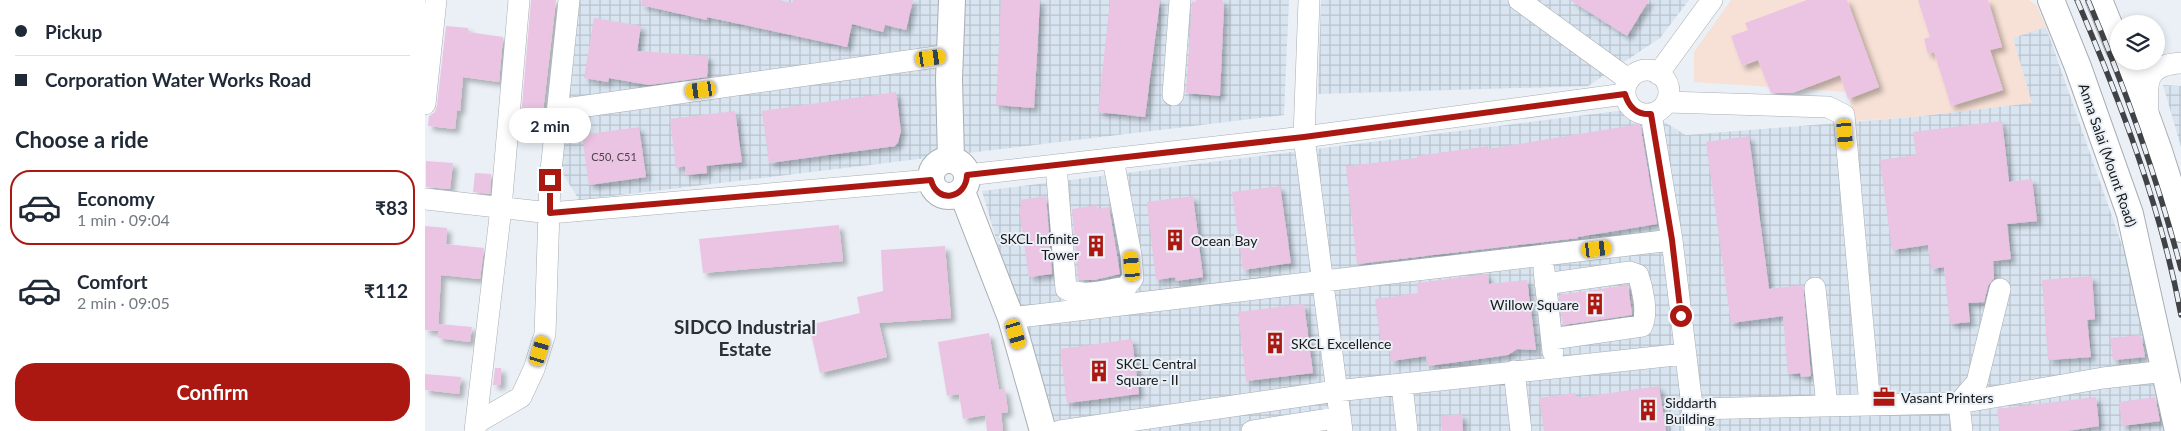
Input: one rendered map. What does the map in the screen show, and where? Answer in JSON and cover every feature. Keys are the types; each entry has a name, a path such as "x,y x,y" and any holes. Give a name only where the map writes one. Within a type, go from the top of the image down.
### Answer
{"main road":[{"path":"952,0 950,55 951,181 997,325 1027,400 1043,431"},
{"name":"Anna Salai (Mount Road)","path":"2051,0 2078,67 2130,214 2178,431"},
{"path":"2099,0 2110,27"},
{"path":"2128,70 2148,118 2174,199 2181,229"},
{"path":"951,181 1011,318 1027,400 1025,431"}],"street":[{"path":"425,104 436,0"},
{"path":"477,427 501,208 519,0"},
{"path":"477,427 521,397 534,369 545,334 550,180 569,0"},
{"path":"1173,95 1181,0"},
{"path":"1309,0 1304,137 1340,431"},
{"path":"1519,0 1627,87 1631,108 1644,114 1659,108 1828,107 1844,115 1870,406"},
{"path":"1658,74 1712,0"},
{"path":"558,110 950,55"},
{"path":"2148,118 2146,90 2152,73 2163,64 2181,63"},
{"path":"425,199 550,213 951,181 1056,165 1304,137 1627,87 1641,71 1649,70 1658,74 1666,81 1669,87 1659,108 1672,240 1695,431"},
{"path":"1056,165 1066,289 1074,293 1085,294 1126,287 1133,278 1113,158"},
{"path":"1011,318 1321,283 1672,240"},
{"path":"1541,256 1555,367"},
{"path":"1545,284 1630,272 1638,275 1642,286 1645,320 1642,326 1552,340"},
{"path":"1815,288 1827,406"},
{"path":"1962,431 1959,403 1977,382 2000,288"},
{"path":"1060,431 1336,391 1685,354"},
{"path":"1693,409 1959,403 2103,378 2166,370"},
{"path":"1514,371 1521,431"},
{"path":"1403,385 1407,431"},
{"path":"1252,431 1335,418 1340,431"}],"shaded area":[{"path":"574,0 1289,0 1284,115 579,200 560,169"},
{"path":"1321,0 1689,0 1660,38 1588,86 1318,94"},
{"path":"1731,0 2029,0 2037,6 2046,27 2013,38 2032,103 1915,117 1854,121 1849,92 1694,82 1694,52"},
{"path":"2046,27 2137,288 2165,431 1052,431 982,191 1641,108 1686,135 1915,117 2032,103 2013,38"},
{"path":"2163,85 2181,86 2181,147"}],"building":[{"path":"531,0 556,0 542,120 521,118"},
{"path":"642,0 778,0 792,3 793,0 913,0 906,30 885,25 883,32 852,24 847,47 707,17 707,20 641,5"},
{"path":"1001,0 1040,0 1034,108 996,105"},
{"path":"1110,0 1160,0 1145,117 1098,112"},
{"path":"1196,0 1222,0 1224,5 1220,96 1186,93 1192,2 1196,2"},
{"path":"1570,0 1649,0 1627,36"},
{"path":"1807,0 1847,0 1879,87 1848,99 1840,75 1792,93 1771,93 1758,60 1742,66 1731,36 1748,30 1745,23"},
{"path":"1918,0 1988,0 2002,47 1990,50 2003,90 1951,106 1934,52 1928,54 1924,39 1930,37"},
{"path":"594,18 641,26 637,51 708,56 707,77 649,85 609,78 608,82 584,78"},
{"path":"446,26 468,28 468,32 503,37 499,82 463,77 460,111 457,110 455,129 428,126 429,116 435,112 437,105"},
{"path":"896,92 901,131 895,146 769,163 762,111"},
{"path":"735,111 742,162 706,166 707,173 686,175 685,166 676,168 670,119"},
{"path":"2002,121 2009,182 2032,179 2037,221 2007,224 2011,259 1993,261 1994,278 1988,286 1984,302 1968,303 1970,322 1950,324 1944,267 1931,269 1928,245 1892,250 1880,160 1916,155 1913,132"},
{"path":"1640,124 1657,224 1578,238 1357,264 1346,166 1417,158 1417,156 1488,146 1488,149"},
{"path":"639,127 646,177 589,185 582,135"},
{"path":"1749,136 1769,289 1803,285 1811,376 1801,377 1800,373 1788,374 1783,316 1731,323 1706,142"},
{"path":"426,161 453,163 450,189 426,187"},
{"path":"475,173 491,174 490,194 473,192"},
{"path":"1280,186 1291,263 1243,270 1232,192"},
{"path":"1046,196 1052,274 1029,277 1019,209 1021,208 1020,200"},
{"name":"Ocean Bay","path":"1193,196 1203,277 1176,281 1175,277 1156,280 1147,202"},
{"name":"SKCL Infinite Tower","path":"1097,205 1097,209 1109,207 1120,274 1094,280 1078,280 1072,209"},
{"path":"839,225 843,261 703,273 699,239"},
{"path":"425,226 447,228 446,244 484,248 480,279 441,275 438,331 425,330"},
{"path":"945,246 951,318 879,323 887,357 820,373 809,325 860,313 857,297 883,291 881,250"},
{"path":"1487,274 1489,284 1527,280 1536,350 1517,349 1508,355 1428,366 1426,356 1391,361 1389,344 1381,345 1375,299 1418,293 1417,283"},
{"path":"2092,276 2095,319 2087,320 2091,357 2048,360 2042,280"},
{"name":"Willow Square","path":"1628,285 1632,315 1563,325 1559,295"},
{"name":"SKCL Excellence","path":"1304,304 1313,373 1246,381 1238,312"},
{"path":"439,324 472,327 470,342 438,338"},
{"path":"989,333 999,390 1005,389 1008,412 1001,413 1003,431 987,431 985,415 963,419 959,394 947,396 938,342"},
{"path":"2141,335 2145,357 2113,360 2110,338"},
{"name":"SKCL Central Square - II","path":"1132,339 1139,394 1067,403 1060,349"},
{"path":"495,368 501,368 501,385 493,385"},
{"path":"425,374 461,377 459,394 425,390"},
{"path":"1659,386 1666,431 1544,431 1539,398 1575,393 1576,398"},
{"path":"2096,397 2099,426 2067,431 2000,431 1997,409"},
{"path":"2155,397 2160,421 2122,426 2119,402"},
{"path":"1462,414 1463,431 1442,431 1441,416"}],"railway":[{"path":"2077,0 2109,77 2138,155 2162,234 2181,315"},
{"path":"2088,0 2115,66 2139,133 2162,201 2181,269"}],"place":[{"name":"Ocean Bay","path":"1175,240"},
{"name":"SKCL Infinite Tower","path":"1096,246"},
{"name":"Willow Square","path":"1595,304"},
{"name":"SKCL Excellence","path":"1275,343"},
{"name":"SKCL Central Square - II","path":"1099,371"},
{"name":"Vasant Printers","path":"1884,397"},
{"name":"Siddarth Building","path":"1648,410"}],"district":[{"name":"SIDCO Industrial Estate","path":"745,337"}],"route":[{"path":"550,180 550,213 931,180 940,194 951,196 962,192 967,181 967,175 1304,137 1625,94 1631,108 1637,112 1651,114 1672,240 1681,316"}]}
